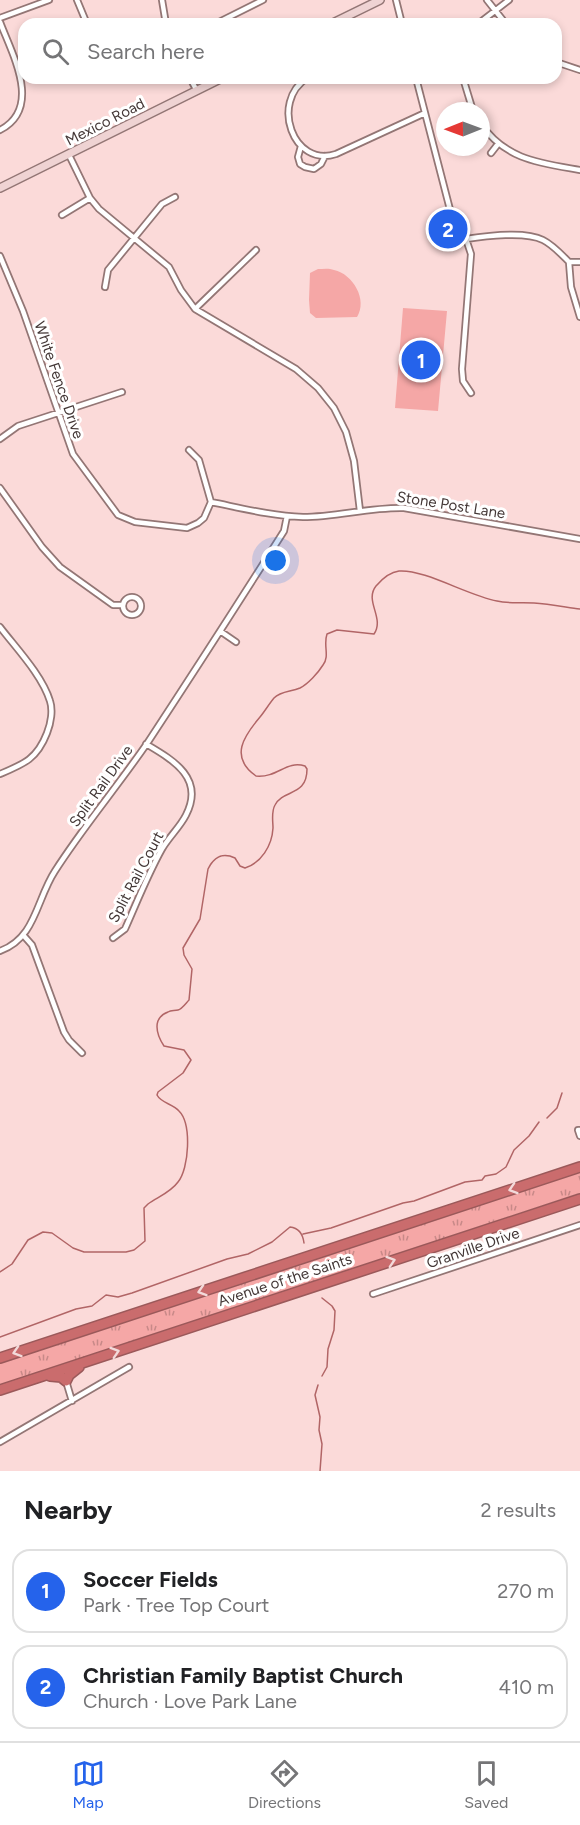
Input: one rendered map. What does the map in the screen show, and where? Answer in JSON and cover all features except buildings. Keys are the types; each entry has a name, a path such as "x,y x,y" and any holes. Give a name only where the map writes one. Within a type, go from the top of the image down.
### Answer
{"highway":[{"path":"569,1170 580,1161"},
{"name":"Avenue of the Saints","path":"0,1358 580,1167"},
{"name":"Avenue of the Saints","path":"0,1390 579,1199"},
{"path":"45,1376 61,1377 66,1381 69,1375 83,1363"}],"street":[{"path":"18,70 0,20 49,0"},
{"path":"77,0 84,18"},
{"path":"162,0 165,18"},
{"path":"225,18 250,3 263,0"},
{"path":"343,18 380,0"},
{"path":"396,0 400,18"},
{"path":"487,0 501,18"},
{"path":"485,18 509,0"},
{"path":"562,64 580,70"},
{"path":"0,130 13,119 20,109 22,84"},
{"path":"193,84 196,91"},
{"name":"Mexico Road","path":"0,189 210,84"},
{"path":"301,84 295,90 290,102 289,127 301,146 325,156 336,154 367,141 425,113"},
{"path":"418,84 454,225"},
{"path":"465,84 470,102"},
{"path":"20,109 27,112"},
{"path":"490,135 504,149 532,162 580,170"},
{"path":"491,153 498,144"},
{"path":"301,146 298,157 300,164 305,167 314,169 321,164 325,156"},
{"path":"69,155 90,198 99,209 169,267 195,309 296,369 318,388 334,408 346,432 354,461 360,511"},
{"path":"105,287 108,270 162,204 175,197"},
{"path":"62,215 90,198"},
{"path":"460,232 466,239 471,254 462,369 463,381 471,393"},
{"path":"466,239 483,236 537,237 553,245 568,262 571,287 580,317"},
{"path":"195,309 256,250"},
{"name":"White Fence Drive","path":"0,255 23,311 73,454 118,515 135,522 187,528 204,518 211,502"},
{"path":"568,262 580,262"},
{"path":"0,439 18,426 122,392"},
{"path":"189,450 200,460 211,502"},
{"path":"0,488 42,547 60,567 112,605 123,605"},
{"name":"Stone Post Lane","path":"211,502 287,516 305,517 388,507 404,508 580,539"},
{"name":"Split Rail Drive","path":"24,936 53,873 146,744 284,531 287,516"},
{"path":"132,596 138,598 142,607 137,614 131,615 126,613 123,605 126,599 132,596"},
{"path":"0,628 43,685 51,703 51,723 43,745 26,764 0,774"},
{"path":"220,631 236,642"},
{"name":"Split Rail Court","path":"113,938 125,929 162,848 186,816 191,802 190,782 182,767 146,744"},
{"path":"0,951 9,948 24,936 32,945 64,1032 82,1053"},
{"path":"580,1130 578,1130 580,1136"},
{"name":"Granville Drive","path":"374,1294 580,1225"},
{"path":"0,1442 129,1367"},
{"path":"66,1381 72,1401"}],"green space":[{"path":"318,269 341,272 353,282 361,303 357,317 316,318 310,313 310,273"},
{"path":"403,308 447,311 438,411 395,408"},
{"path":"580,1172 580,1193 0,1386 0,1362"}],"waterway":[{"path":"0,1272 12,1264 28,1240 43,1232 52,1233 73,1248 84,1252 134,1250 145,1241 144,1208 172,1189 182,1176 188,1146 186,1126 179,1111 157,1095 183,1073 191,1060 184,1050 164,1046 159,1036 158,1022 163,1015 179,1009 189,1000 192,969 184,955 183,948 200,919 210,865 219,857 226,855 235,858 240,866 245,868 261,858 272,835 275,805 283,797 299,788 306,778 307,769 305,766 298,765 292,765 264,776 256,776 243,761 242,746 249,732 274,698 303,686 325,662 327,634 337,630 374,634 377,622 373,592 384,578 399,571 421,574 497,601 540,603 580,609"},
{"path":"547,1118 557,1108 562,1093"},
{"path":"303,1234 331,1228 465,1182 482,1180 485,1176 496,1174 506,1167 514,1150 529,1136 539,1122"},
{"path":"0,1337 76,1309 92,1306 106,1295 118,1297 132,1293 227,1259 248,1254 272,1242 290,1227 300,1232 304,1243"},
{"path":"322,1298 335,1311 327,1367 322,1376"},
{"path":"318,1385 315,1395 320,1417 319,1430 322,1444 320,1471"}],"place":[{"name":"Christian Family Baptist Church","path":"448,229"},
{"name":"Soccer Fields","path":"421,360"}]}
